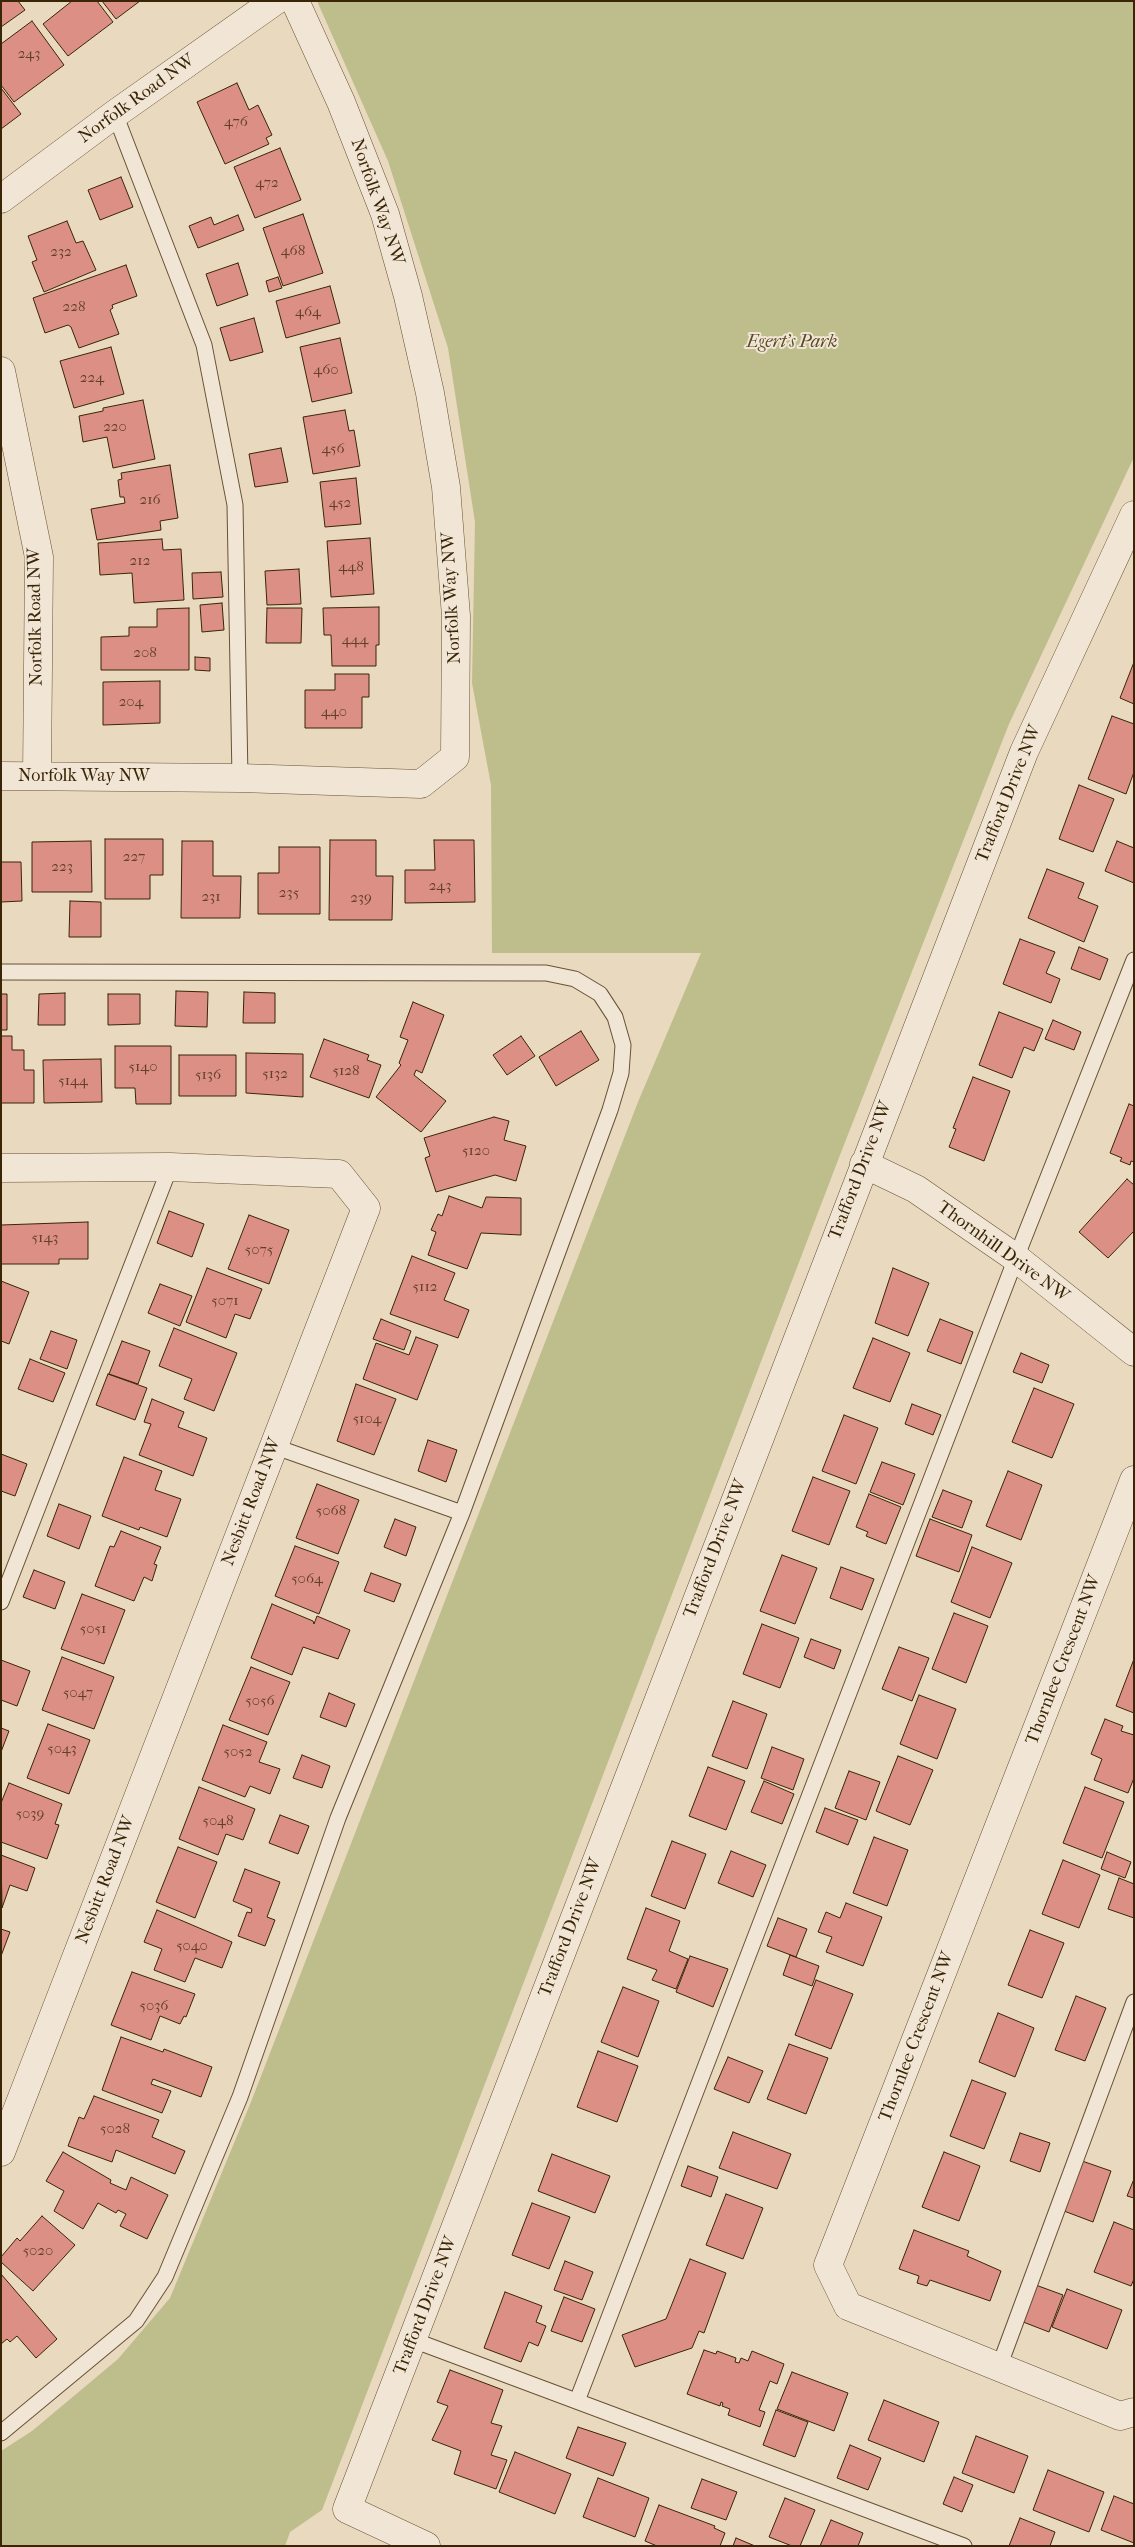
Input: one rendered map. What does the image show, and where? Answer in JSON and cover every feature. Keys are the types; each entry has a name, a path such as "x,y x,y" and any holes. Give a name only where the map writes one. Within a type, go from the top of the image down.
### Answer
{"street":[{"name":"Norfolk Road NW","path":"1,200 115,114 275,1"},
{"name":"Norfolk Way NW","path":"1,776 240,778 421,784 455,757 456,616 446,487 430,394 408,296 385,214 341,102 294,1"},
{"name":"Norfolk Road NW","path":"1,371 39,557 37,776"},
{"name":"Trafford Drive NW","path":"426,2546 347,2509 1024,752 1134,515"},
{"name":"Thornhill Drive NW","path":"864,1164 916,1189 1016,1258 1134,1352"},
{"name":"Nesbitt Road NW","path":"1,1168 170,1167 339,1174 366,1208 1,2152"},
{"name":"Thornlee Crescent NW","path":"1134,1480 828,2264 848,2306 1120,2416 1134,2412"}],"lane":[{"path":"115,114 204,346 233,496 240,778"},
{"path":"577,2401 1016,1258 1134,960"},
{"path":"1,972 546,973 576,979 600,994 615,1017 623,1045 621,1073 610,1110 462,1513 338,1818 240,2097 164,2277 136,2321 1,2433"},
{"path":"1,1602 170,1167"},
{"path":"273,1446 462,1513"},
{"path":"998,2367 1134,2002"},
{"path":"413,2340 964,2546"}],"green space":[{"name":"Egert's Park","path":"317,1 1134,1 1134,457 1009,724 840,1155 322,2510 290,2532 285,2546 1,2546 1,2451 32,2431 118,2359 170,2298 251,2102 638,1102 701,953 492,953 491,785 472,683 475,522 448,348 388,161"}],"building":[{"path":"1,1 18,1 25,10 1,27"},
{"path":"72,1 97,1 113,22 68,56 43,24"},
{"path":"102,1 140,1 116,19"},
{"path":"32,21 64,65 14,102 1,85 1,44"},
{"path":"237,83 249,110 258,105 272,135 266,138 269,144 225,164 197,102"},
{"path":"1,88 21,114 1,129"},
{"path":"280,148 301,200 255,218 234,167"},
{"path":"121,177 133,207 100,220 88,190"},
{"path":"303,214 323,273 283,286 263,228"},
{"path":"238,215 244,230 198,248 189,226 211,217 214,225"},
{"path":"67,221 76,243 83,241 96,270 44,292 32,262 37,260 28,236"},
{"path":"238,263 248,295 217,306 206,274"},
{"path":"126,265 137,296 112,305 113,308 110,310 119,334 79,348 71,327 68,325 45,333 33,298"},
{"path":"278,277 282,288 269,292 266,281"},
{"path":"330,286 340,323 286,338 276,301"},
{"path":"254,318 263,352 230,361 220,328"},
{"path":"340,338 352,393 312,402 300,347"},
{"path":"111,347 124,394 74,408 60,361"},
{"path":"143,400 155,459 113,468 107,437 83,442 79,416 103,411 103,408"},
{"path":"345,410 349,431 354,430 360,466 313,474 303,417"},
{"path":"281,448 288,482 255,487 249,454"},
{"path":"170,465 178,518 160,521 161,530 97,540 91,509 125,503 124,497 120,497 118,480 122,479 121,473"},
{"path":"356,478 361,524 325,527 320,482"},
{"path":"370,538 374,594 331,597 327,541"},
{"path":"162,539 163,550 181,549 184,600 134,603 132,573 100,575 98,543"},
{"path":"299,569 301,604 267,605 265,571"},
{"path":"221,572 223,597 193,599 192,573"},
{"path":"222,603 224,630 202,632 200,605"},
{"path":"379,607 379,645 376,645 376,666 332,666 331,635 324,635 323,608"},
{"path":"189,608 189,670 101,670 101,637 129,636 129,627 157,627 157,609"},
{"path":"267,608 302,608 301,643 266,643"},
{"path":"195,657 210,658 210,671 195,670"},
{"path":"1134,662 1134,704 1120,698"},
{"path":"335,674 369,674 369,697 362,697 362,728 305,728 305,690 335,690"},
{"path":"160,681 160,723 103,725 103,682"},
{"path":"1112,716 1134,724 1134,772 1126,794 1088,779"},
{"path":"1079,785 1114,799 1093,852 1059,839"},
{"path":"105,839 163,839 163,875 150,875 150,899 105,899"},
{"path":"330,840 376,840 376,876 393,876 392,920 329,920"},
{"path":"434,840 474,840 475,902 405,903 405,870 435,870"},
{"path":"91,841 92,892 32,892 32,842"},
{"path":"182,841 213,841 213,876 241,876 240,918 181,918"},
{"path":"1117,841 1134,848 1134,883 1105,871"},
{"path":"279,847 320,847 320,914 258,914 258,873 279,873"},
{"path":"1,862 21,862 22,901 1,902"},
{"path":"1047,869 1084,883 1078,898 1098,906 1084,942 1028,918"},
{"path":"70,901 101,902 101,937 69,937"},
{"path":"1020,939 1055,952 1046,973 1060,979 1051,1003 1003,984"},
{"path":"1079,947 1108,959 1100,980 1071,969"},
{"path":"176,991 208,992 207,1027 175,1026"},
{"path":"244,992 275,993 275,1023 243,1023"},
{"path":"65,993 65,1025 38,1025 39,994"},
{"path":"1,994 7,994 7,1030 1,1030"},
{"path":"108,994 140,994 140,1024 108,1025"},
{"path":"413,1002 444,1015 422,1073 416,1070 414,1075 446,1101 421,1132 376,1097 401,1065 399,1063 408,1040 400,1037"},
{"path":"999,1012 1043,1029 1034,1051 1024,1047 1012,1078 979,1065"},
{"path":"1053,1020 1081,1032 1074,1050 1045,1039"},
{"path":"581,1031 599,1060 556,1086 539,1057"},
{"path":"1,1036 12,1036 12,1050 24,1050 24,1070 34,1070 34,1103 1,1103"},
{"path":"521,1036 535,1056 507,1075 493,1055"},
{"path":"324,1039 369,1055 367,1060 381,1065 369,1098 310,1077"},
{"path":"115,1046 171,1046 171,1104 136,1104 135,1088 115,1088"},
{"path":"246,1053 303,1054 303,1097 246,1093"},
{"path":"179,1055 236,1055 236,1096 179,1096"},
{"path":"101,1059 102,1102 44,1103 43,1060"},
{"path":"973,1077 1010,1091 984,1161 949,1147 956,1129 953,1128"},
{"path":"1129,1104 1134,1106 1134,1162 1131,1161 1130,1165 1120,1161 1122,1158 1110,1153"},
{"path":"494,1117 509,1121 504,1140 526,1146 516,1181 495,1175 436,1192 425,1158 430,1156 424,1138"},
{"path":"1127,1179 1134,1185 1134,1231 1108,1258 1079,1232"},
{"path":"449,1196 482,1208 486,1197 521,1198 521,1235 481,1233 467,1269 428,1255 436,1232 431,1230 438,1214 442,1216"},
{"path":"169,1211 204,1224 192,1257 157,1243"},
{"path":"249,1215 289,1230 269,1284 228,1269"},
{"path":"88,1222 88,1259 59,1259 59,1264 1,1264 1,1225"},
{"path":"412,1256 455,1273 444,1300 469,1310 458,1338 390,1314"},
{"path":"207,1268 262,1289 250,1319 235,1314 226,1338 186,1322"},
{"path":"893,1268 929,1283 908,1336 875,1323"},
{"path":"1,1281 29,1292 9,1344 1,1341"},
{"path":"160,1284 192,1296 180,1326 148,1313"},
{"path":"381,1319 411,1331 404,1350 373,1339"},
{"path":"940,1319 973,1332 961,1364 927,1351"},
{"path":"174,1328 237,1353 214,1411 184,1399 192,1379 159,1366"},
{"path":"51,1331 77,1340 67,1369 40,1359"},
{"path":"416,1337 438,1345 417,1400 363,1379 376,1343 409,1355"},
{"path":"873,1338 910,1353 890,1402 853,1388"},
{"path":"122,1341 150,1351 138,1384 109,1374"},
{"path":"1021,1353 1049,1365 1042,1383 1013,1372"},
{"path":"30,1359 65,1373 53,1402 18,1389"},
{"path":"108,1374 147,1388 135,1420 96,1405"},
{"path":"356,1384 396,1399 374,1455 337,1441"},
{"path":"1034,1388 1074,1404 1052,1458 1012,1442"},
{"path":"152,1399 184,1412 178,1427 207,1438 193,1476 139,1455 151,1424 144,1422"},
{"path":"912,1404 941,1415 933,1435 905,1424"},
{"path":"844,1415 878,1428 856,1484 822,1471"},
{"path":"428,1440 457,1450 446,1482 418,1471"},
{"path":"1,1454 27,1464 15,1496 1,1491"},
{"path":"124,1457 162,1471 155,1490 181,1499 167,1537 140,1527 139,1530 102,1516"},
{"path":"882,1462 915,1474 903,1505 870,1492"},
{"path":"1008,1471 1042,1485 1021,1540 986,1526"},
{"path":"813,1477 850,1491 829,1545 792,1531"},
{"path":"317,1484 359,1500 338,1554 296,1538"},
{"path":"943,1490 972,1501 962,1528 932,1517"},
{"path":"869,1494 901,1507 886,1544 866,1536 868,1532 856,1527"},
{"path":"59,1504 91,1516 79,1549 47,1536"},
{"path":"395,1519 416,1527 406,1556 384,1547"},
{"path":"930,1519 972,1535 959,1572 916,1556"},
{"path":"121,1531 161,1547 154,1564 157,1565 152,1581 144,1577 134,1601 95,1586 110,1546 114,1547"},
{"path":"295,1546 339,1562 319,1614 275,1596"},
{"path":"972,1547 1012,1563 990,1618 951,1602"},
{"path":"782,1555 817,1568 795,1624 760,1611"},
{"path":"841,1567 874,1579 862,1610 830,1598"},
{"path":"34,1570 65,1582 55,1609 23,1597"},
{"path":"371,1573 401,1584 394,1602 364,1591"},
{"path":"82,1594 125,1610 104,1664 61,1649"},
{"path":"272,1604 313,1621 314,1624 317,1616 350,1630 338,1659 303,1647 292,1675 251,1658"},
{"path":"954,1613 988,1626 966,1683 932,1669"},
{"path":"762,1624 799,1638 780,1688 743,1674"},
{"path":"811,1639 841,1650 834,1669 804,1657"},
{"path":"899,1647 929,1658 912,1701 882,1689"},
{"path":"62,1657 114,1677 94,1729 42,1710"},
{"path":"1134,1659 1134,1713 1116,1706"},
{"path":"1,1660 30,1671 17,1706 1,1700"},
{"path":"251,1667 290,1682 268,1735 229,1720"},
{"path":"329,1693 355,1704 346,1727 320,1717"},
{"path":"919,1695 956,1709 937,1759 900,1744"},
{"path":"733,1701 767,1714 747,1769 712,1756"},
{"path":"1105,1719 1123,1726 1121,1731 1134,1735 1134,1778 1128,1793 1094,1780 1102,1759 1091,1754"},
{"path":"48,1724 90,1740 69,1794 27,1778"},
{"path":"223,1725 267,1742 259,1762 280,1769 270,1794 250,1786 245,1797 202,1780"},
{"path":"1,1728 9,1731 1,1752"},
{"path":"772,1747 804,1759 793,1790 761,1778"},
{"path":"302,1755 330,1766 322,1788 293,1778"},
{"path":"898,1756 933,1770 910,1825 876,1811"},
{"path":"708,1767 745,1781 726,1830 689,1816"},
{"path":"849,1771 880,1782 866,1820 835,1808"},
{"path":"764,1781 794,1794 782,1824 751,1812"},
{"path":"9,1783 62,1804 55,1824 59,1825 47,1859 1,1842 1,1803"},
{"path":"199,1787 255,1809 243,1840 226,1834 218,1855 179,1839"},
{"path":"1085,1787 1124,1802 1102,1858 1063,1843"},
{"path":"825,1808 858,1820 848,1845 816,1832"},
{"path":"280,1815 309,1826 298,1854 269,1843"},
{"path":"874,1837 908,1850 887,1906 853,1893"},
{"path":"672,1841 706,1854 685,1909 651,1896"},
{"path":"178,1847 217,1862 195,1918 156,1902"},
{"path":"731,1851 766,1865 753,1897 718,1883"},
{"path":"1107,1852 1131,1862 1125,1878 1101,1869"},
{"path":"1,1855 35,1868 27,1891 10,1885 2,1908"},
{"path":"1063,1860 1100,1875 1079,1928 1042,1914"},
{"path":"245,1869 280,1882 267,1917 275,1920 265,1946 238,1936 247,1912 251,1913 252,1909 233,1901"},
{"path":"1119,1878 1134,1884 1134,1918 1108,1909"},
{"path":"846,1903 882,1917 863,1966 826,1952 832,1937 818,1932 826,1912 840,1918"},
{"path":"646,1908 680,1921 669,1951 688,1959 676,1989 652,1980 657,1970 627,1959"},
{"path":"157,1910 232,1942 222,1968 195,1958 185,1982 154,1970 162,1949 144,1942"},
{"path":"778,1918 807,1929 796,1957 767,1946"},
{"path":"1,1929 10,1932 1,1956"},
{"path":"1030,1930 1064,1943 1042,1998 1008,1985"},
{"path":"790,1955 819,1966 812,1986 783,1975"},
{"path":"690,1956 728,1969 713,2007 676,1992"},
{"path":"132,1972 195,1994 186,2017 184,2016 180,2024 160,2016 151,2040 111,2025"},
{"path":"816,1980 853,1994 831,2049 795,2035"},
{"path":"623,1987 659,2001 638,2057 601,2042"},
{"path":"1076,1996 1106,2008 1085,2061 1055,2050"},
{"path":"998,2013 1034,2028 1015,2077 979,2062"},
{"path":"121,2037 163,2052 164,2049 212,2067 201,2097 153,2079 151,2084 171,2091 162,2113 102,2090"},
{"path":"789,2044 828,2058 806,2114 767,2099"},
{"path":"598,2051 638,2066 617,2122 577,2107"},
{"path":"728,2057 763,2071 749,2103 714,2089"},
{"path":"972,2080 1006,2093 984,2149 950,2136"},
{"path":"94,2096 159,2120 152,2137 185,2151 175,2174 116,2150 112,2162 68,2146 79,2117 84,2119"},
{"path":"733,2132 791,2154 777,2189 719,2168"},
{"path":"1020,2133 1050,2143 1040,2172 1010,2161"},
{"path":"63,2152 111,2180 110,2183 126,2190 131,2177 168,2195 147,2239 120,2226 126,2214 118,2210 116,2213 98,2203 83,2229 54,2211 64,2191 46,2181"},
{"path":"944,2152 980,2166 959,2221 922,2207"},
{"path":"552,2154 610,2176 595,2213 538,2191"},
{"path":"1082,2161 1111,2171 1093,2222 1064,2211"},
{"path":"688,2166 718,2177 711,2197 681,2186"},
{"path":"1134,2179 1134,2198 1127,2196"},
{"path":"726,2194 763,2208 743,2259 706,2245"},
{"path":"532,2203 570,2217 549,2269 512,2255"},
{"path":"42,2216 75,2245 33,2291 1,2262 1,2257 17,2238 20,2241"},
{"path":"1114,2222 1134,2230 1134,2279 1131,2286 1094,2272"},
{"path":"914,2230 969,2251 967,2256 1001,2271 990,2301 930,2280 927,2286 917,2283 919,2276 899,2269"},
{"path":"690,2259 726,2273 704,2333 699,2331 692,2348 635,2367 622,2335 666,2319"},
{"path":"565,2261 593,2272 582,2300 554,2290"},
{"path":"1,2274 57,2339 36,2358 17,2336 10,2342 7,2339 1,2344"},
{"path":"1033,2284 1063,2295 1049,2332 1018,2320"},
{"path":"1067,2289 1122,2310 1107,2349 1052,2327"},
{"path":"505,2292 542,2306 536,2322 546,2326 538,2346 529,2342 521,2362 484,2348"},
{"path":"564,2297 595,2309 582,2342 551,2331"},
{"path":"704,2350 716,2354 717,2351 736,2358 735,2362 739,2363 741,2358 748,2361 752,2351 784,2364 777,2384 770,2381 759,2410 765,2412 760,2427 728,2415 730,2409 722,2406 723,2403 721,2402 720,2406 687,2394"},
{"path":"450,2370 503,2390 491,2423 502,2426 491,2455 507,2460 496,2489 454,2474 461,2451 432,2440 448,2406 437,2402"},
{"path":"792,2372 848,2393 834,2431 777,2409"},
{"path":"884,2400 939,2422 924,2462 868,2440"},
{"path":"776,2410 808,2422 795,2457 763,2445"},
{"path":"578,2427 626,2443 613,2476 566,2458"},
{"path":"976,2436 1028,2456 1014,2493 962,2473"},
{"path":"850,2445 881,2458 868,2490 837,2478"},
{"path":"515,2452 571,2474 555,2514 499,2492"},
{"path":"1048,2470 1104,2492 1089,2532 1033,2510"},
{"path":"954,2477 973,2485 962,2512 943,2504"},
{"path":"598,2478 649,2498 635,2537 583,2517"},
{"path":"702,2479 737,2492 726,2520 691,2508"},
{"path":"1114,2496 1134,2504 1134,2543 1101,2530"},
{"path":"785,2498 815,2510 800,2546 792,2546 769,2537"},
{"path":"659,2505 715,2526 714,2528 725,2533 720,2546 657,2546 645,2541"},
{"path":"1020,2518 1055,2532 1050,2546 1009,2546"},
{"path":"831,2520 863,2533 858,2546 820,2546"},
{"path":"736,2538 755,2546 733,2546"}]}
